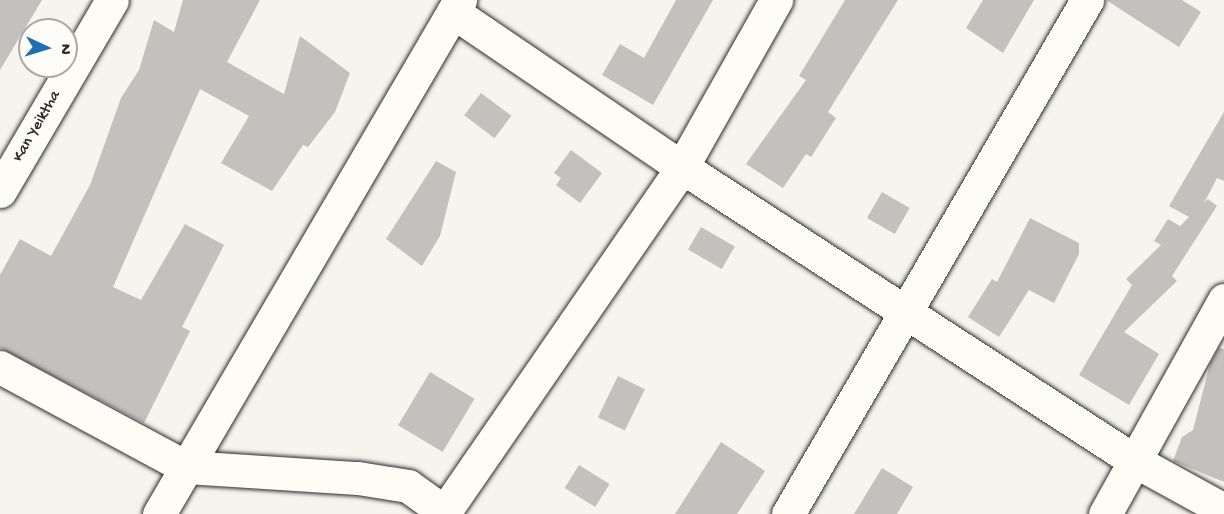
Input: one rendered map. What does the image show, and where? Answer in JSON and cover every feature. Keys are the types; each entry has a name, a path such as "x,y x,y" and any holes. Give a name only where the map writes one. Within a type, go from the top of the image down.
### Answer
{"street":[{"name":"Kan Yeiktha","path":"0,191 112,0"},
{"path":"0,367 186,467 408,486 443,512 682,167 776,0"},
{"path":"788,514 908,312 1087,0"},
{"path":"159,514 457,6 682,167 1135,461 1224,510"},
{"path":"1106,514 1224,300"}],"building":[{"path":"0,0 42,0 31,18 18,18 18,40 0,70"},
{"path":"183,0 260,0 227,62 284,94 300,36 350,73 335,112 308,147 303,145 272,191 221,163 249,116 200,89 113,287 141,300 185,224 224,245 182,327 190,331 144,423 0,348 0,275 20,239 51,256 90,185 121,98 139,70 154,20 174,32"},
{"path":"676,0 713,0 653,105 602,75 620,44 644,58"},
{"path":"845,0 898,0 828,112 836,118 811,157 806,154 783,188 746,164 806,80 799,76"},
{"path":"983,0 1034,0 1003,53 966,28"},
{"path":"1106,0 1182,0 1201,12 1179,47"},
{"path":"481,93 511,116 494,138 464,115"},
{"path":"1224,112 1224,181 1217,178 1204,203 1208,199 1217,206 1172,276 1177,281 1124,332 1159,354 1129,405 1079,375 1132,285 1126,279 1161,245 1154,241 1168,219 1180,226 1189,217 1169,206"},
{"path":"571,150 602,173 580,203 556,185 561,178 554,173"},
{"path":"436,161 456,172 440,236 422,266 386,239"},
{"path":"882,192 910,208 895,234 867,218"},
{"path":"1030,218 1079,243 1079,254 1054,303 1029,290 999,337 968,317 992,279 997,282"},
{"path":"701,227 735,246 722,269 688,250"},
{"path":"1219,348 1224,349 1224,482 1173,461 1182,437 1193,430 1210,364"},
{"path":"430,372 475,399 443,452 398,425"},
{"path":"618,376 645,389 625,430 598,417"},
{"path":"721,442 765,471 737,514 675,514"},
{"path":"579,465 610,484 595,507 565,488"},
{"path":"882,468 913,487 897,514 854,514"}]}
